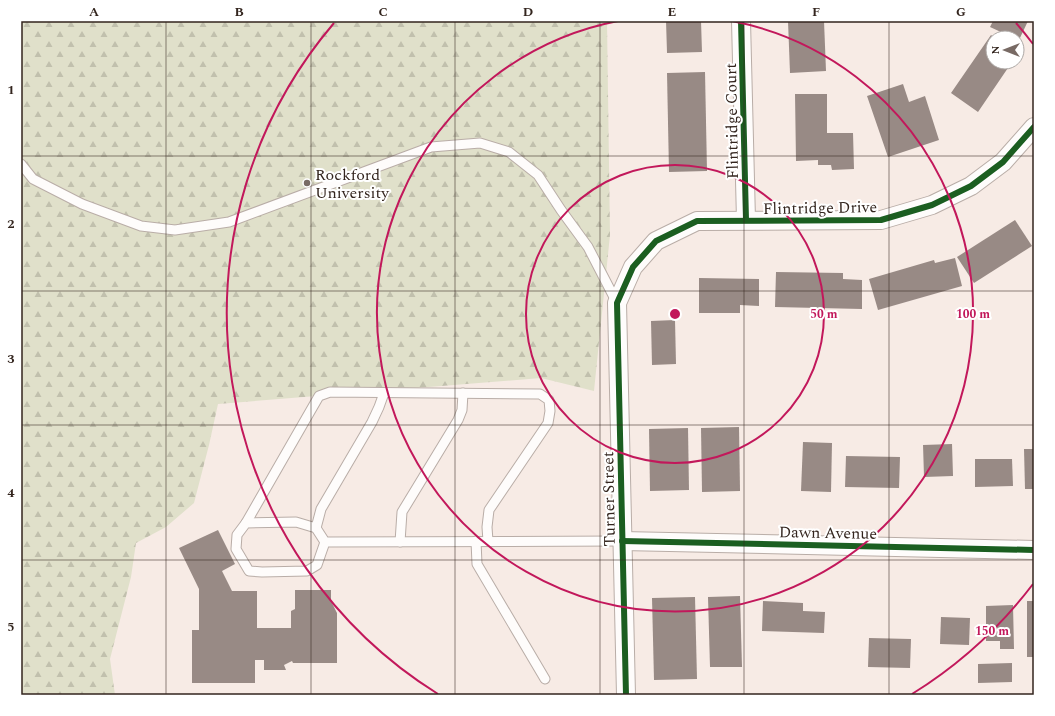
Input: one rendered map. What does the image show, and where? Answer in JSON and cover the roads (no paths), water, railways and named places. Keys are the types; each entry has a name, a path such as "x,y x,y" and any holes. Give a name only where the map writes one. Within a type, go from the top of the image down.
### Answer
{"street":[{"name":"Flintridge Court","path":"741,21 746,220"},
{"name":"Flintridge Drive","path":"617,303 633,268 656,241 697,221 881,220 932,205 971,186 1003,162 1034,129"},
{"name":"Turner Street","path":"617,303 626,695"},
{"name":"Dawn Avenue","path":"622,541 1034,550"}],"lane":[{"path":"21,164 33,179 82,204 141,226 175,230 229,222 431,147 480,143 509,152 538,175 588,247 617,303"},
{"path":"325,542 317,565 307,571 249,571 236,549 237,535 246,523 319,396 330,392 540,394 549,400 550,411 548,423 489,510 487,527 488,542"},
{"path":"316,528 321,509 372,422 384,392"},
{"path":"400,542 402,512 458,420 462,410 463,393"},
{"path":"246,523 296,522 316,528 325,542"},
{"path":"325,542 622,541"},
{"path":"476,542 477,564 545,679"}],"place":[{"name":"Rockford University","path":"307,183"}]}
